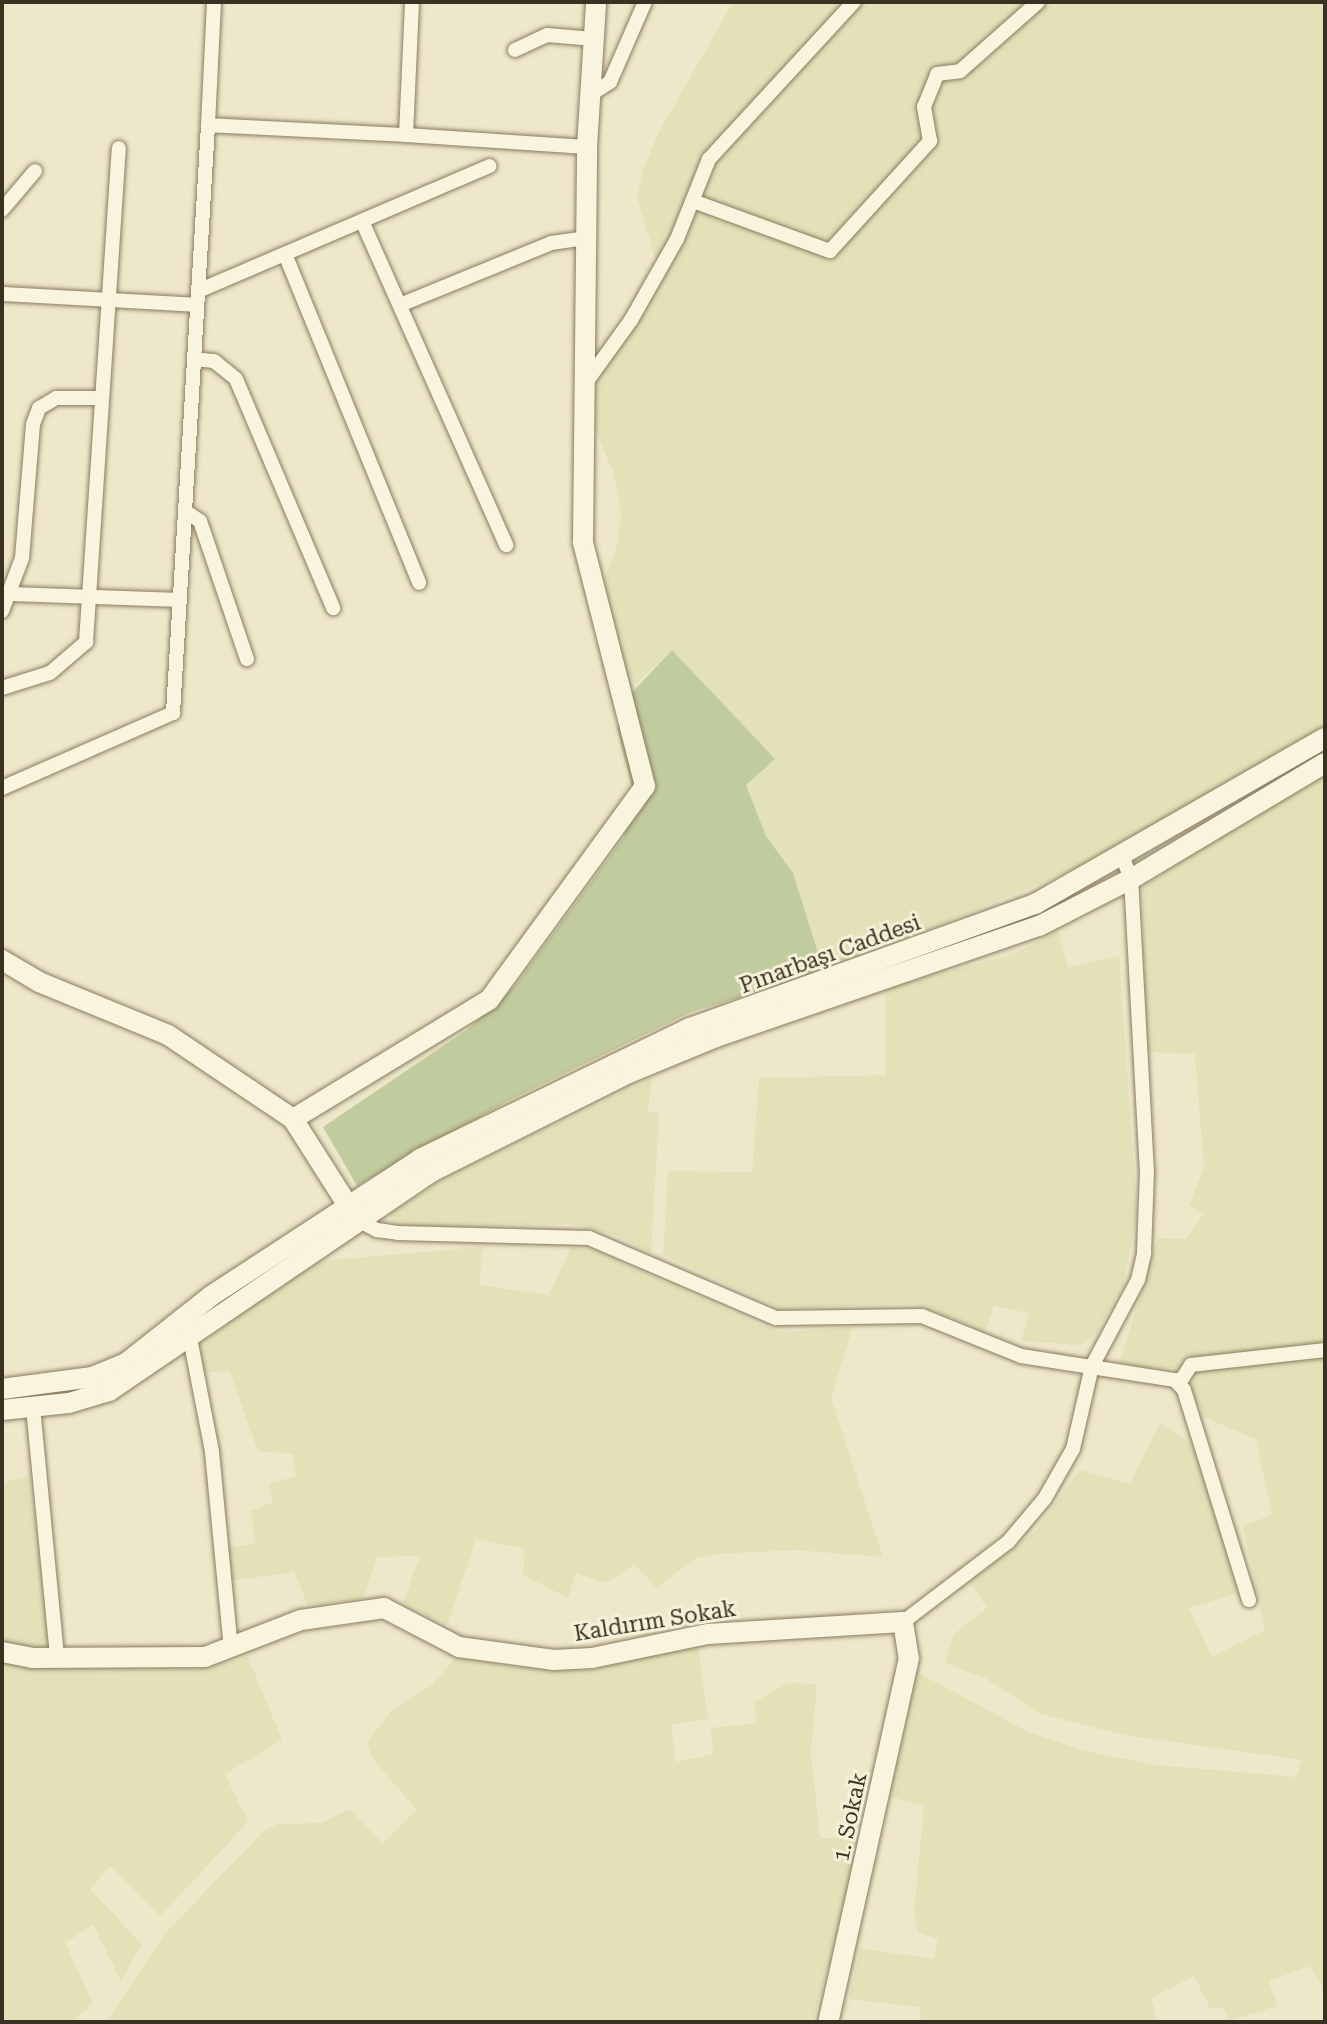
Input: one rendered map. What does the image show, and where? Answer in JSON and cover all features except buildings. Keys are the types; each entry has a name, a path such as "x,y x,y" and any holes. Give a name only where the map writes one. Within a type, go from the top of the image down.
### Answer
{"street":[{"path":"2,788 173,713 214,2"},
{"path":"406,135 412,2"},
{"path":"293,1119 489,1000 645,786 583,542 587,147 596,2"},
{"path":"590,95 610,82 645,2"},
{"path":"585,384 631,320 693,201 709,159 854,2"},
{"path":"693,201 830,251 930,141 924,107 937,74 960,71 1038,2"},
{"path":"515,50 547,35 594,39"},
{"path":"208,125 587,147"},
{"path":"2,688 50,673 78,654 86,642 93,597 107,300 119,148"},
{"path":"2,294 107,300 198,298 285,254 489,166"},
{"path":"2,210 35,171"},
{"path":"362,221 506,545"},
{"path":"400,305 551,243 586,238"},
{"path":"285,254 419,583"},
{"path":"194,359 214,361 236,379 333,608"},
{"path":"2,611 11,594 22,558 33,424 39,408 56,398 102,398"},
{"path":"185,511 200,521 247,659"},
{"path":"11,594 180,600"},
{"name":"Pınarbaşı Caddesi","path":"352,1212 420,1159 690,1028 1035,904 1123,858 1284,758 1325,738"},
{"path":"2,1410 33,1407 109,1391 187,1328 352,1212 629,1073 716,1037 1039,926 1131,879 1325,763"},
{"path":"903,1622 1008,1542 1045,1498 1073,1449 1092,1366 1131,1301 1145,1241 1147,1173 1131,879 1123,858"},
{"path":"2,960 39,982 168,1035 293,1119 352,1212 377,1230 589,1238 776,1318 912,1314 1021,1356 1180,1382"},
{"path":"2,1389 92,1377 126,1363 187,1328"},
{"path":"187,1328 212,1452 231,1648"},
{"path":"1180,1382 1191,1365 1325,1350"},
{"path":"1180,1382 1249,1600"},
{"path":"33,1407 57,1657"},
{"name":"Kaldırım Sokak","path":"2,1652 57,1657 191,1659 231,1648 301,1620 384,1608 459,1647 554,1660 592,1658 708,1634 903,1622"},
{"name":"1. Sokak","path":"828,2022 909,1658 903,1622"}],"shaded area":[{"path":"733,2 1325,2 1325,728 1089,863 824,972 793,873 766,836 745,785 774,759 672,650 636,684 614,661 599,594 617,546 621,512 614,474 591,420 592,399 603,361 658,267 637,197 643,170 659,132"},
{"path":"1325,777 1325,1990 1309,1966 1269,1981 1277,2006 1229,2021 1224,2008 1210,2008 1194,1976 1151,1998 1158,2022 921,2022 920,2007 849,1999 860,1948 934,1959 938,1939 918,1932 914,1911 924,1806 891,1797 915,1671 1028,1732 1084,1751 1157,1765 1296,1777 1302,1760 1124,1735 1040,1714 985,1678 945,1663 954,1634 987,1608 970,1582 1035,1531 1080,1470 1130,1484 1160,1423 1195,1446 1239,1593 1189,1608 1212,1657 1265,1630 1243,1526 1272,1515 1256,1439 1205,1418 1184,1374 1175,1368 1129,1370 1119,1365 1158,1238 1186,1239 1203,1215 1189,1205 1204,1168 1195,1054 1145,1052 1143,887 1232,826"},
{"path":"1058,931 1068,967 1119,956 1137,1213 1123,1287 1097,1333 1081,1345 1021,1341 1029,1313 994,1306 985,1331 913,1303 782,1309 663,1255 668,1171 752,1172 759,1078 886,1075 885,988 1011,955"},
{"path":"652,1078 648,1112 659,1113 651,1253 615,1235 573,1224 426,1228 393,1222 389,1214 449,1176"},
{"path":"483,1247 479,1285 549,1295 571,1247 596,1251 763,1326 785,1332 853,1327 831,1398 883,1557 795,1550 716,1554 696,1558 656,1588 635,1564 606,1583 576,1573 568,1598 523,1575 525,1549 476,1539 447,1625 403,1603 420,1556 377,1557 363,1599 308,1605 294,1572 229,1581 223,1548 255,1544 251,1511 273,1502 269,1484 296,1476 292,1454 258,1451 229,1370 200,1374 199,1346 255,1300 319,1261"},
{"path":"29,1476 52,1651 2,1643 2,1483"},
{"path":"698,1646 708,1719 671,1725 676,1762 713,1754 711,1728 757,1723 754,1702 788,1683 817,1684 811,1752 820,1838 858,1839 846,1904 812,2022 106,2022 166,1932 263,1832 277,1824 322,1823 350,1809 382,1843 417,1810 372,1758 367,1743 390,1712 432,1685 456,1657 506,1666 591,1670"},
{"path":"248,1657 282,1740 225,1774 248,1822 160,1916 110,1866 90,1889 142,1944 121,1981 93,1925 65,1943 93,2003 72,2022 2,2022 2,1662 196,1669"}],"green space":[{"path":"672,650 775,759 746,785 766,836 793,873 824,972 691,1012 508,1101 357,1186 323,1127 468,1029 514,987 624,837 634,796 617,729 623,702"}]}
